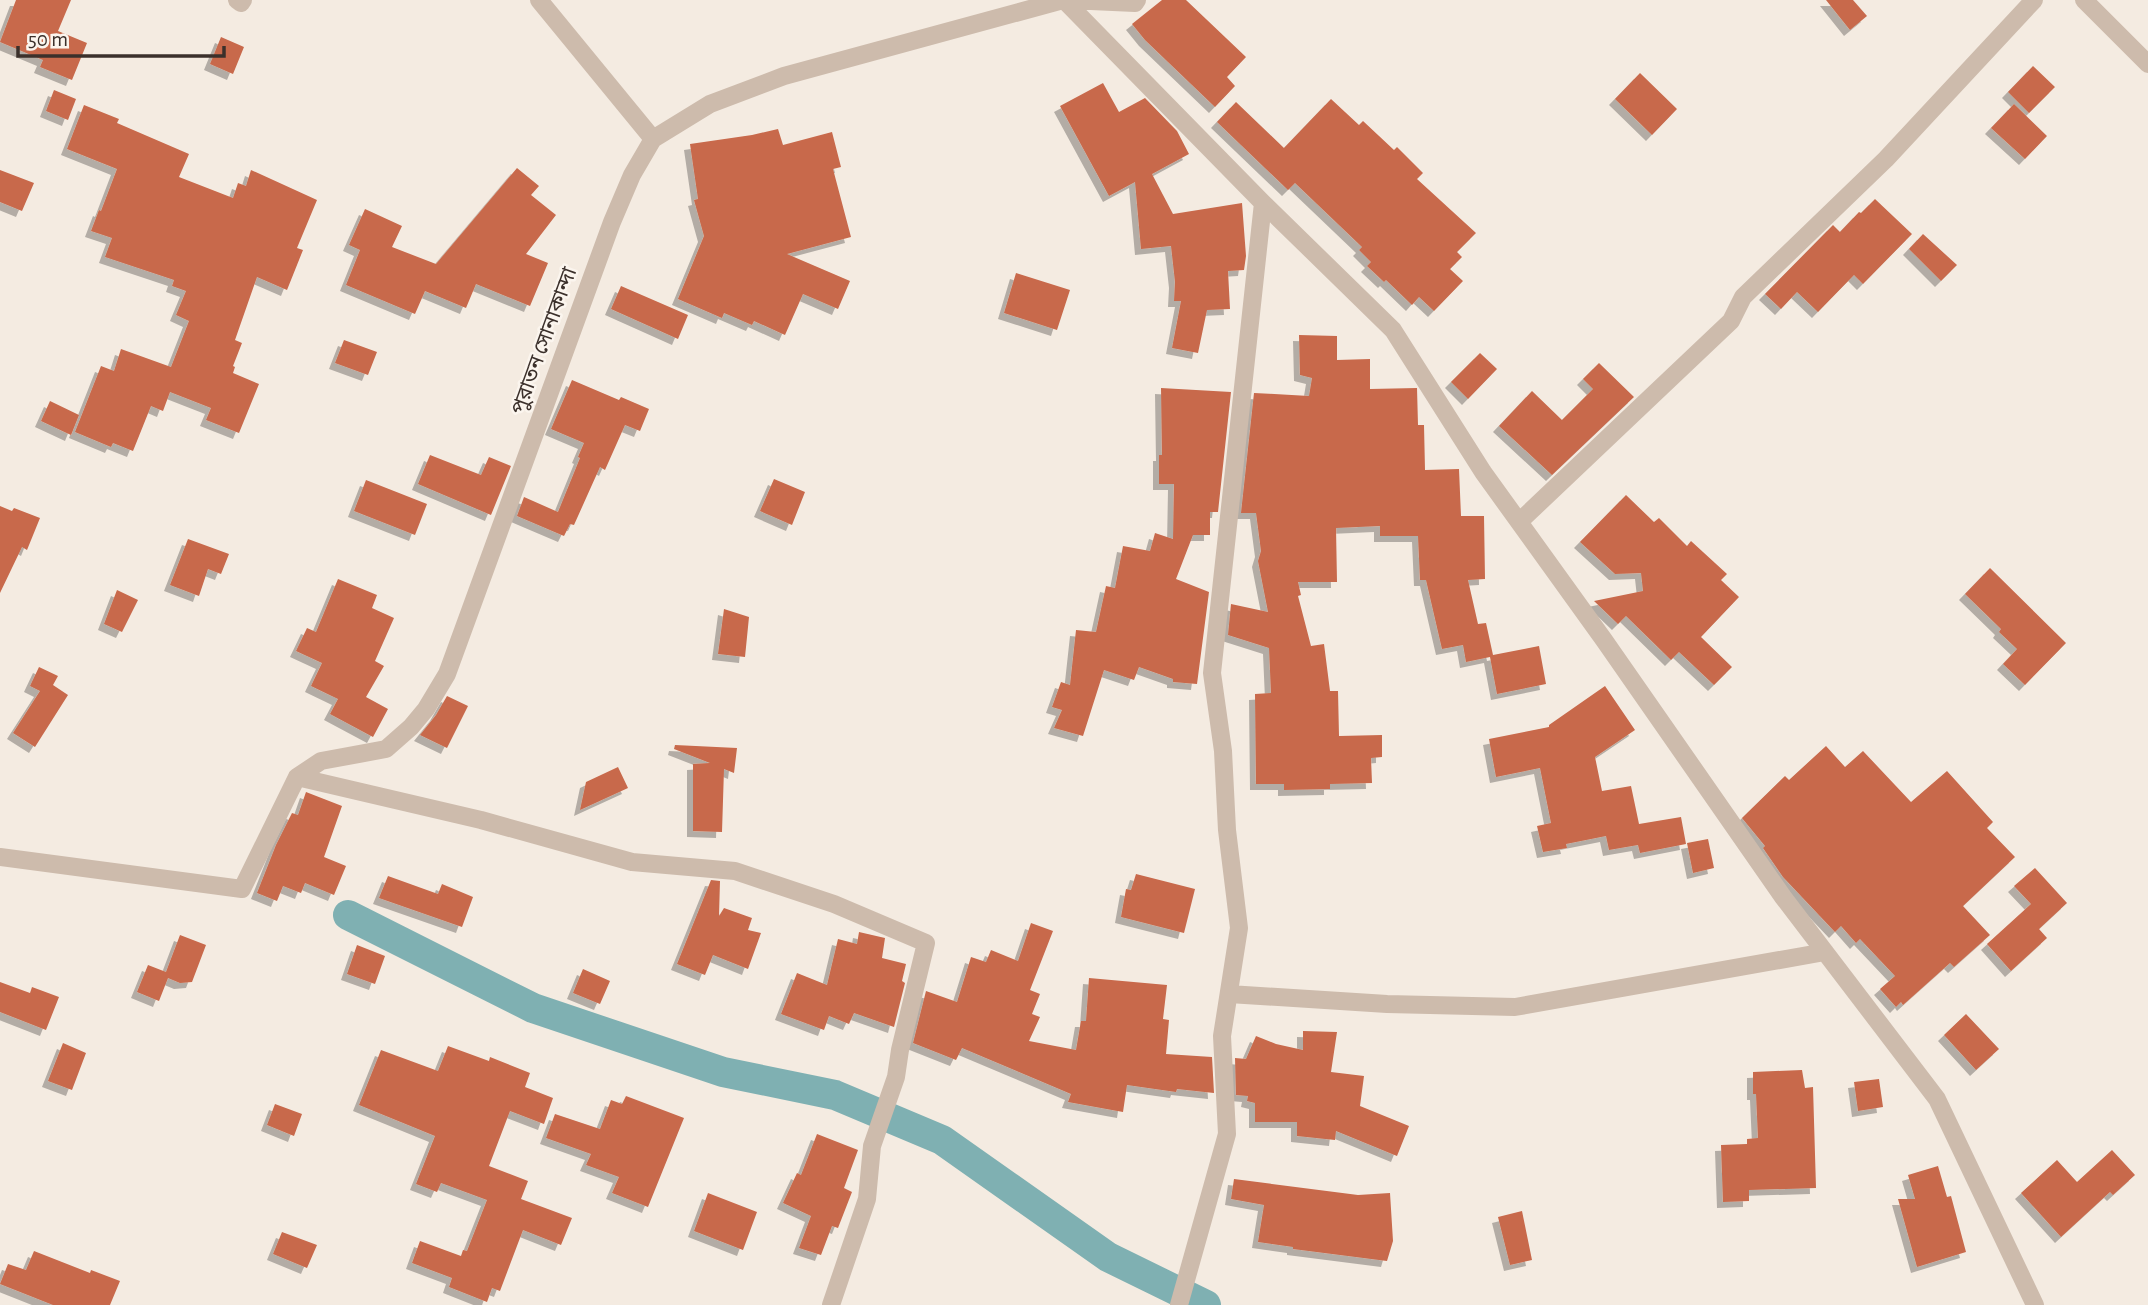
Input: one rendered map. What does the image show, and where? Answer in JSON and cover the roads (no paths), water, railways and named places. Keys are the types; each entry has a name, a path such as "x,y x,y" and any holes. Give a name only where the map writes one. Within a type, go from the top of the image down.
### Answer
{"street":[{"path":"237,0 241,3 243,0"},
{"path":"539,0 653,139"},
{"path":"1065,0 1263,203 1393,330 1483,472 1783,897 1937,1099 2035,1305"},
{"name":"পুরাতন সোনাকান্দা","path":"298,777 321,761 386,749 411,727 426,709 447,674 612,222 632,175 653,139 710,104 784,76 1065,0 1135,3 1137,0"},
{"path":"1519,522 1731,321 1743,297 1886,159 2034,0"},
{"path":"2084,0 2148,64"},
{"path":"1179,1305 1227,1134 1222,1037 1239,928 1227,830 1223,751 1212,673 1263,203"},
{"path":"0,857 242,889 298,777 481,820 632,862 735,871 834,905 926,943 896,1077 872,1146 867,1199 831,1305"},
{"path":"1229,994 1387,1004 1515,1007 1825,952"}],"waterway":[{"path":"348,915 533,1008 723,1072 835,1095 942,1140 1108,1257 1206,1305"}]}
